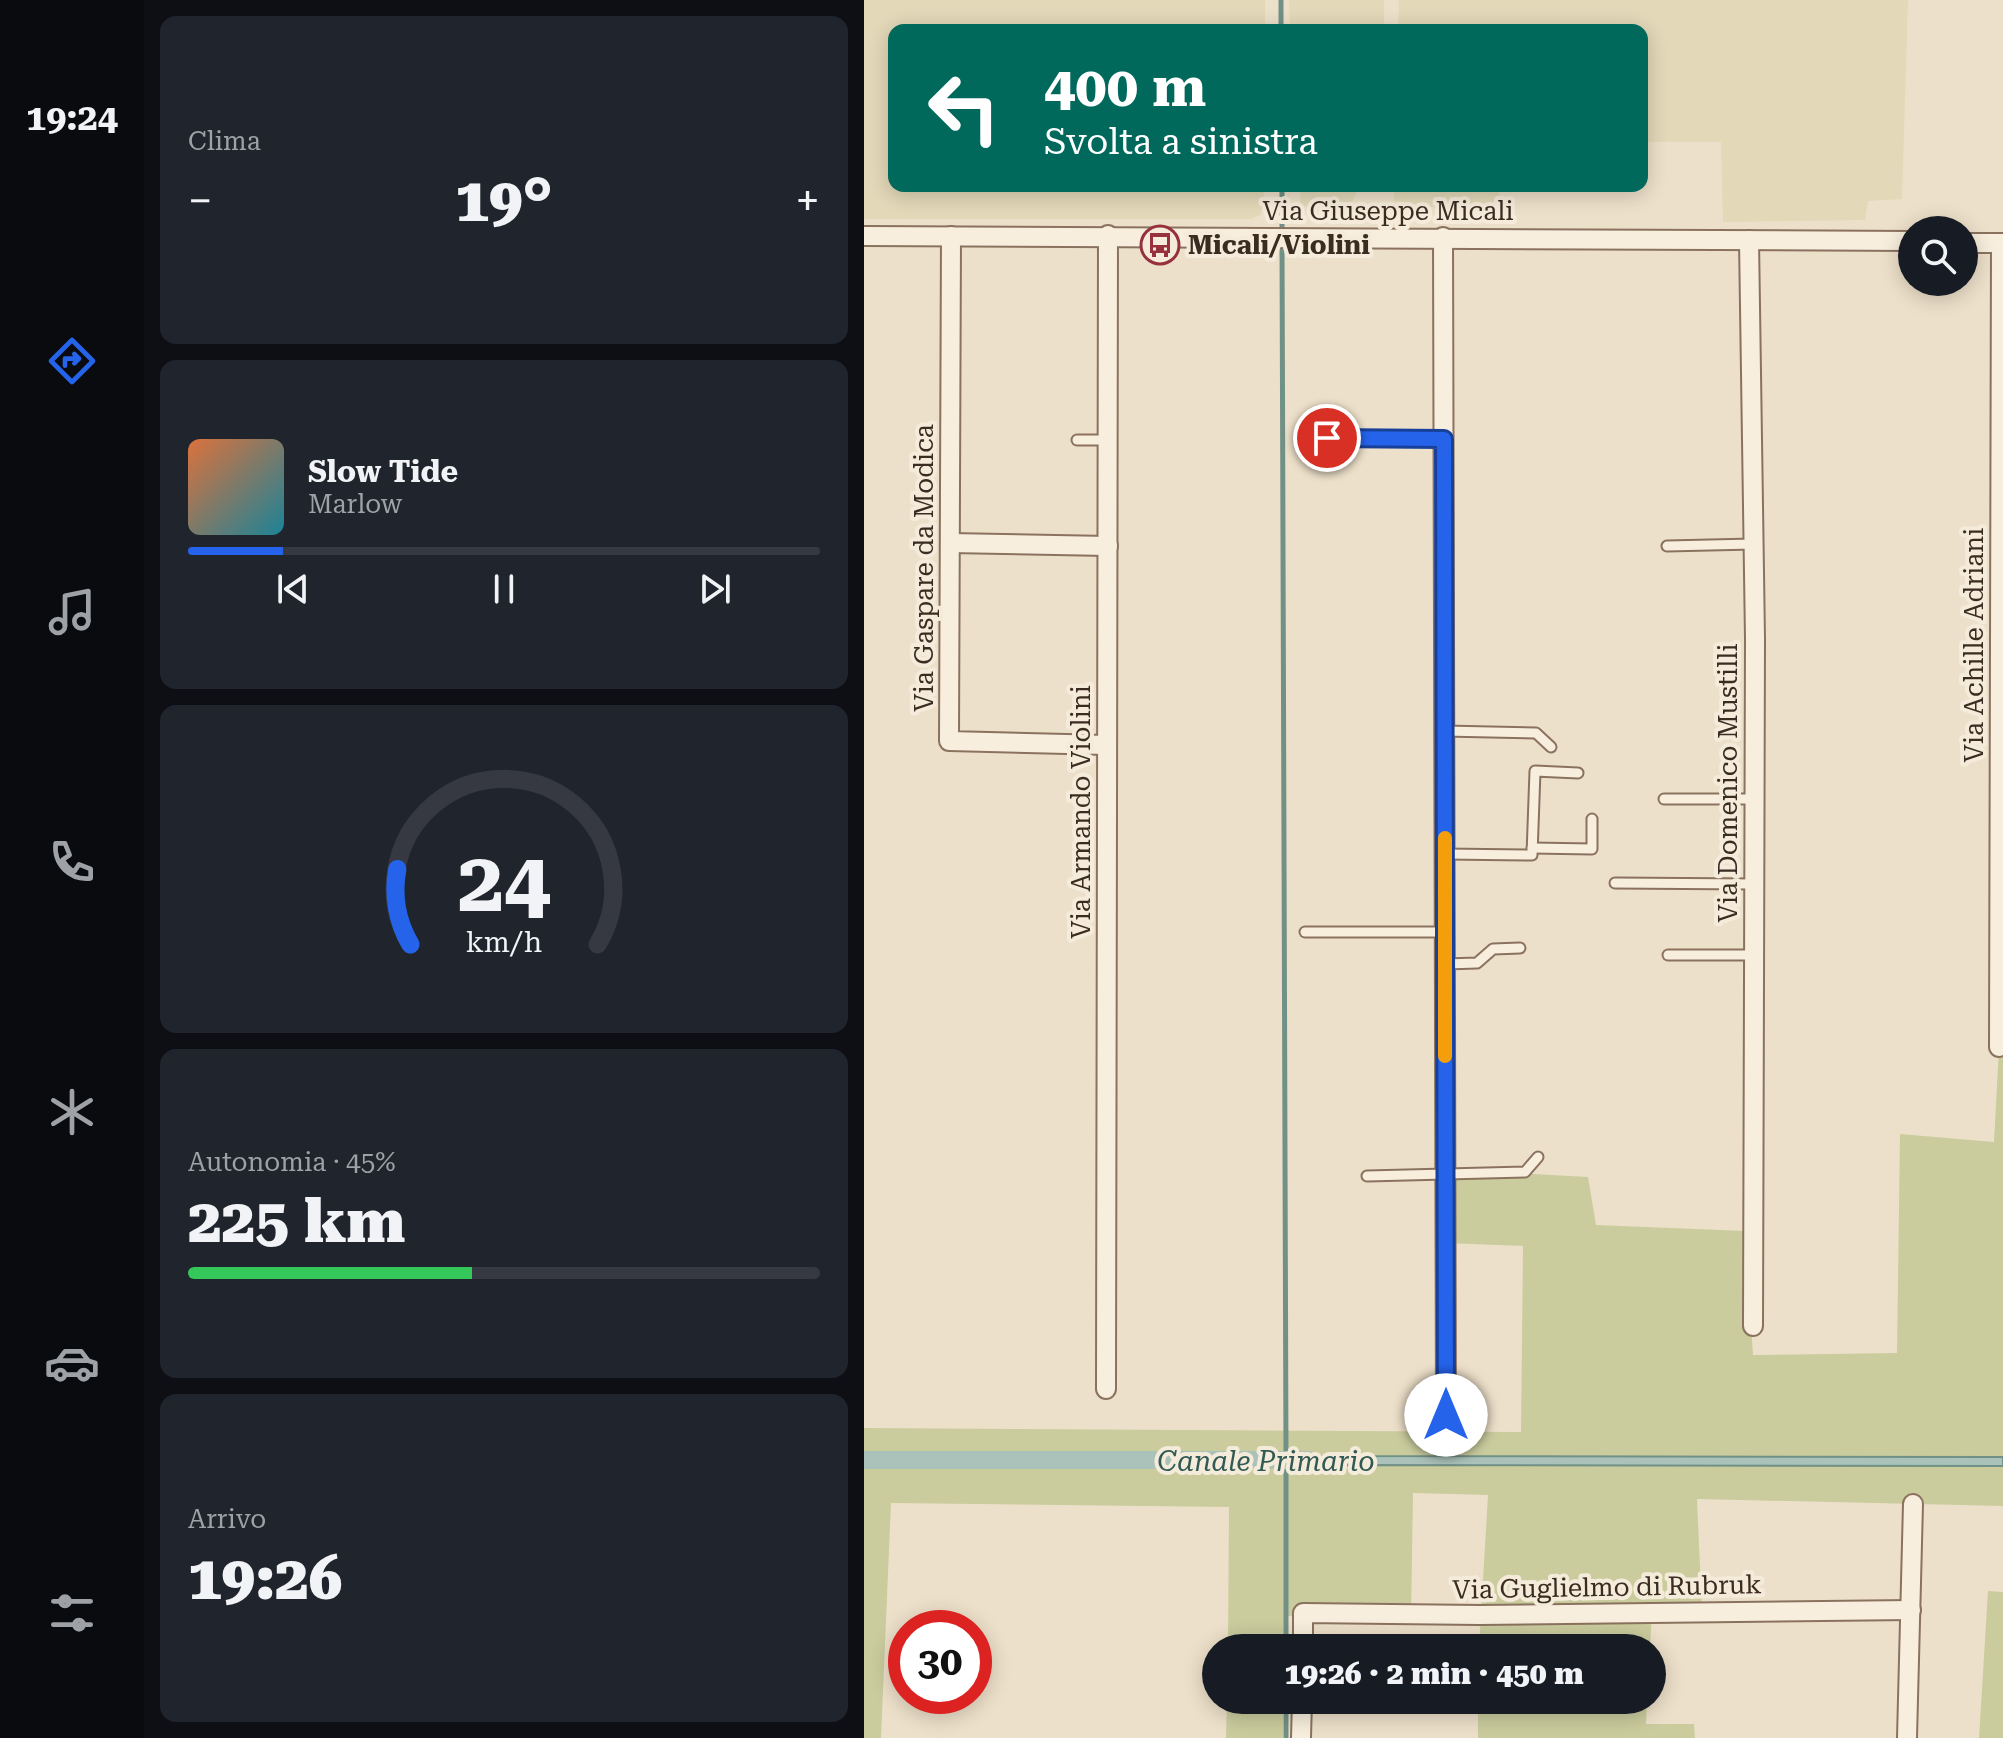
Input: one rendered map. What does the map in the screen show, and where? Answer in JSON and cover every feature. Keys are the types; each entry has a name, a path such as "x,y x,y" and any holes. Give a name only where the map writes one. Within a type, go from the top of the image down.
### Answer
{"street":[{"name":"Via Armando Violini","path":"1106,1389 1108,235"},
{"name":"Via Giuseppe Micali","path":"864,236 1898,241"},
{"name":"Via Gaspare da Modica","path":"951,236 949,741 1107,745"},
{"path":"1443,237 1446,1415"},
{"name":"Via Domenico Mustilli","path":"1749,240 1754,799 1753,1326"},
{"path":"1978,243 2002,243"},
{"name":"Via Achille Adriani","path":"1999,1047 2002,243"},
{"path":"950,543 1108,546"},
{"path":"1907,1738 1913,1504"},
{"name":"Via Guglielmo di Rubruk","path":"1303,1634 1303,1613 1479,1615 1911,1610"},
{"path":"1301,1738 1302,1714"}],"lane":[{"path":"1327,438 1444,439"},
{"path":"1077,440 1108,440"},
{"path":"1667,546 1753,544"},
{"path":"1444,731 1536,733 1551,747"},
{"path":"1445,854 1532,855 1535,771 1578,773"},
{"path":"1664,799 1754,799"},
{"path":"1532,848 1592,849 1592,819"},
{"path":"1615,883 1753,884"},
{"path":"1305,932 1445,932"},
{"path":"1445,964 1477,963 1493,949 1520,948"},
{"path":"1668,955 1753,955"},
{"path":"1367,1176 1525,1172 1538,1157"}],"shaded area":[{"path":"864,0 1265,0 1265,24 888,24 888,192 1264,192 1261,215 1251,219 864,219"},
{"path":"1289,0 1384,0 1384,24 1290,24"},
{"path":"1399,0 1908,0 1902,199 1868,201 1865,220 1723,222 1721,142 1648,142 1648,24 1398,24"},
{"path":"1301,192 1356,192 1350,207 1300,206"},
{"path":"1394,192 1499,192 1500,218 1394,201"},
{"path":"1286,1452 1298,1456 2003,1457 2003,1466 1299,1465 1286,1473"}],"green space":[{"path":"2003,471 2003,1506 1697,1499 1702,1613 1652,1613 1651,1634 1480,1634 1488,1495 1413,1493 1411,1619 1284,1616 1283,1634 1228,1634 1229,1507 891,1503 881,1738 864,1738 864,1428 1521,1432 1523,1246 1446,1243 1446,1176 1514,1173 1588,1177 1596,1225 1745,1231 1753,1355 1897,1353 1900,1134 1994,1142 1999,1047"},
{"path":"1988,1591 2003,1592 2003,1738 1979,1738"},
{"path":"1227,1714 1283,1714 1283,1738 1226,1738"},
{"path":"1478,1714 1646,1714 1646,1724 1694,1724 1695,1738 1478,1738"}],"waterway":[{"path":"1281,0 1281,24"},
{"path":"1282,192 1282,233"},
{"path":"1282,243 1286,1457"},
{"name":"Canale Primario","path":"864,1460 1309,1460"},
{"path":"1286,1467 1286,1634"},
{"path":"1286,1714 1286,1738"}],"slow traffic":[{"path":"1445,838 1445,1056"}],"place":[{"name":"Micali/Violini","path":"1160,245"}],"route":[{"path":"1327,438 1444,439 1446,1415"}]}
